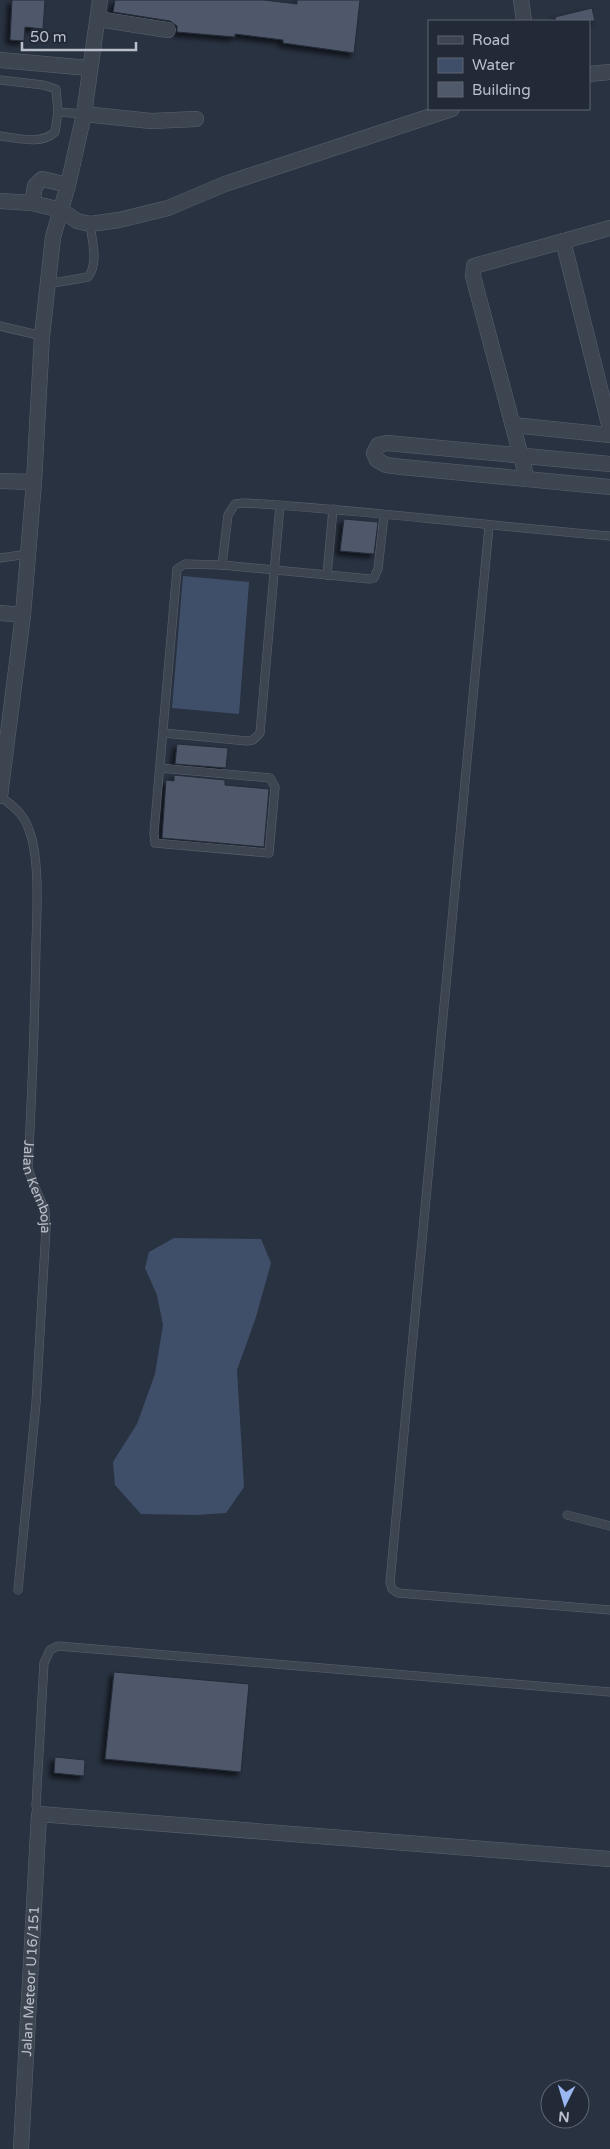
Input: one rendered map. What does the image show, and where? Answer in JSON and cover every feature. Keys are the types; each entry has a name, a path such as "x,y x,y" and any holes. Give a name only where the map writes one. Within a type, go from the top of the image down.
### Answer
{"street":[{"path":"0,796 23,615 34,482 42,336 53,237 68,185 84,114 100,0"},
{"path":"521,0 524,20"},
{"path":"98,20 168,30"},
{"path":"0,60 89,68"},
{"path":"590,74 610,72"},
{"path":"0,201 32,203 61,210 77,221 90,224 119,220 168,208 225,184 449,110"},
{"path":"84,114 151,121 196,119"},
{"path":"32,203 35,186 42,179 68,185"},
{"path":"527,479 473,276 474,266 610,228"},
{"path":"563,241 610,428"},
{"path":"513,425 610,435"},
{"path":"610,464 387,443 378,445 374,452 377,460 394,466 610,486"},
{"path":"0,480 34,482"},
{"path":"0,613 23,615"},
{"path":"39,1814 610,1859"},
{"name":"Jalan Meteor U16/151","path":"22,2149 39,1814"}],"lane":[{"path":"0,80 50,86 56,89 58,112 56,132 50,137 36,140 0,136"},
{"path":"58,112 84,114"},
{"path":"48,284 88,278 93,271 94,256 90,224"},
{"path":"0,326 42,336"},
{"path":"222,565 228,515 235,504 333,509 489,526 610,536"},
{"path":"164,733 247,742 258,736 280,505"},
{"path":"327,576 333,509"},
{"path":"160,768 270,778 275,787 269,853 155,843 154,833 177,569 185,564 222,565 327,576 374,578 378,569 384,515"},
{"path":"489,526 390,1582 392,1589 398,1592 610,1610"},
{"path":"0,558 28,554"},
{"name":"Jalan Kemboja","path":"0,796 16,808 24,817 34,843 37,902 35,1020 28,1168 45,1210 46,1228 36,1403 18,1590"},
{"path":"567,1515 610,1526"},
{"path":"39,1814 36,1806 44,1663 50,1650 58,1646 610,1692"}],"water":[{"path":"183,576 249,582 239,714 172,708"},
{"path":"174,1238 261,1239 271,1263 256,1317 237,1370 244,1487 226,1513 196,1515 141,1514 115,1485 113,1462 137,1424 155,1374 163,1325 157,1295 145,1268 149,1252"}],"building":[{"path":"12,0 45,0 43,29 25,27 24,41 10,40"},
{"path":"115,0 264,0 297,4 297,0 360,0 354,53 283,43 283,40 235,34 235,37 177,32 177,26 170,21 113,12"},
{"path":"592,8 595,21 556,20 555,17"},
{"path":"344,519 378,522 374,554 340,551"},
{"path":"177,744 228,748 226,768 175,764"},
{"path":"174,775 225,780 225,785 269,789 264,847 162,838 166,780 174,781"},
{"path":"114,1672 249,1684 241,1772 105,1759"},
{"path":"55,1757 85,1760 84,1776 54,1773"}]}
